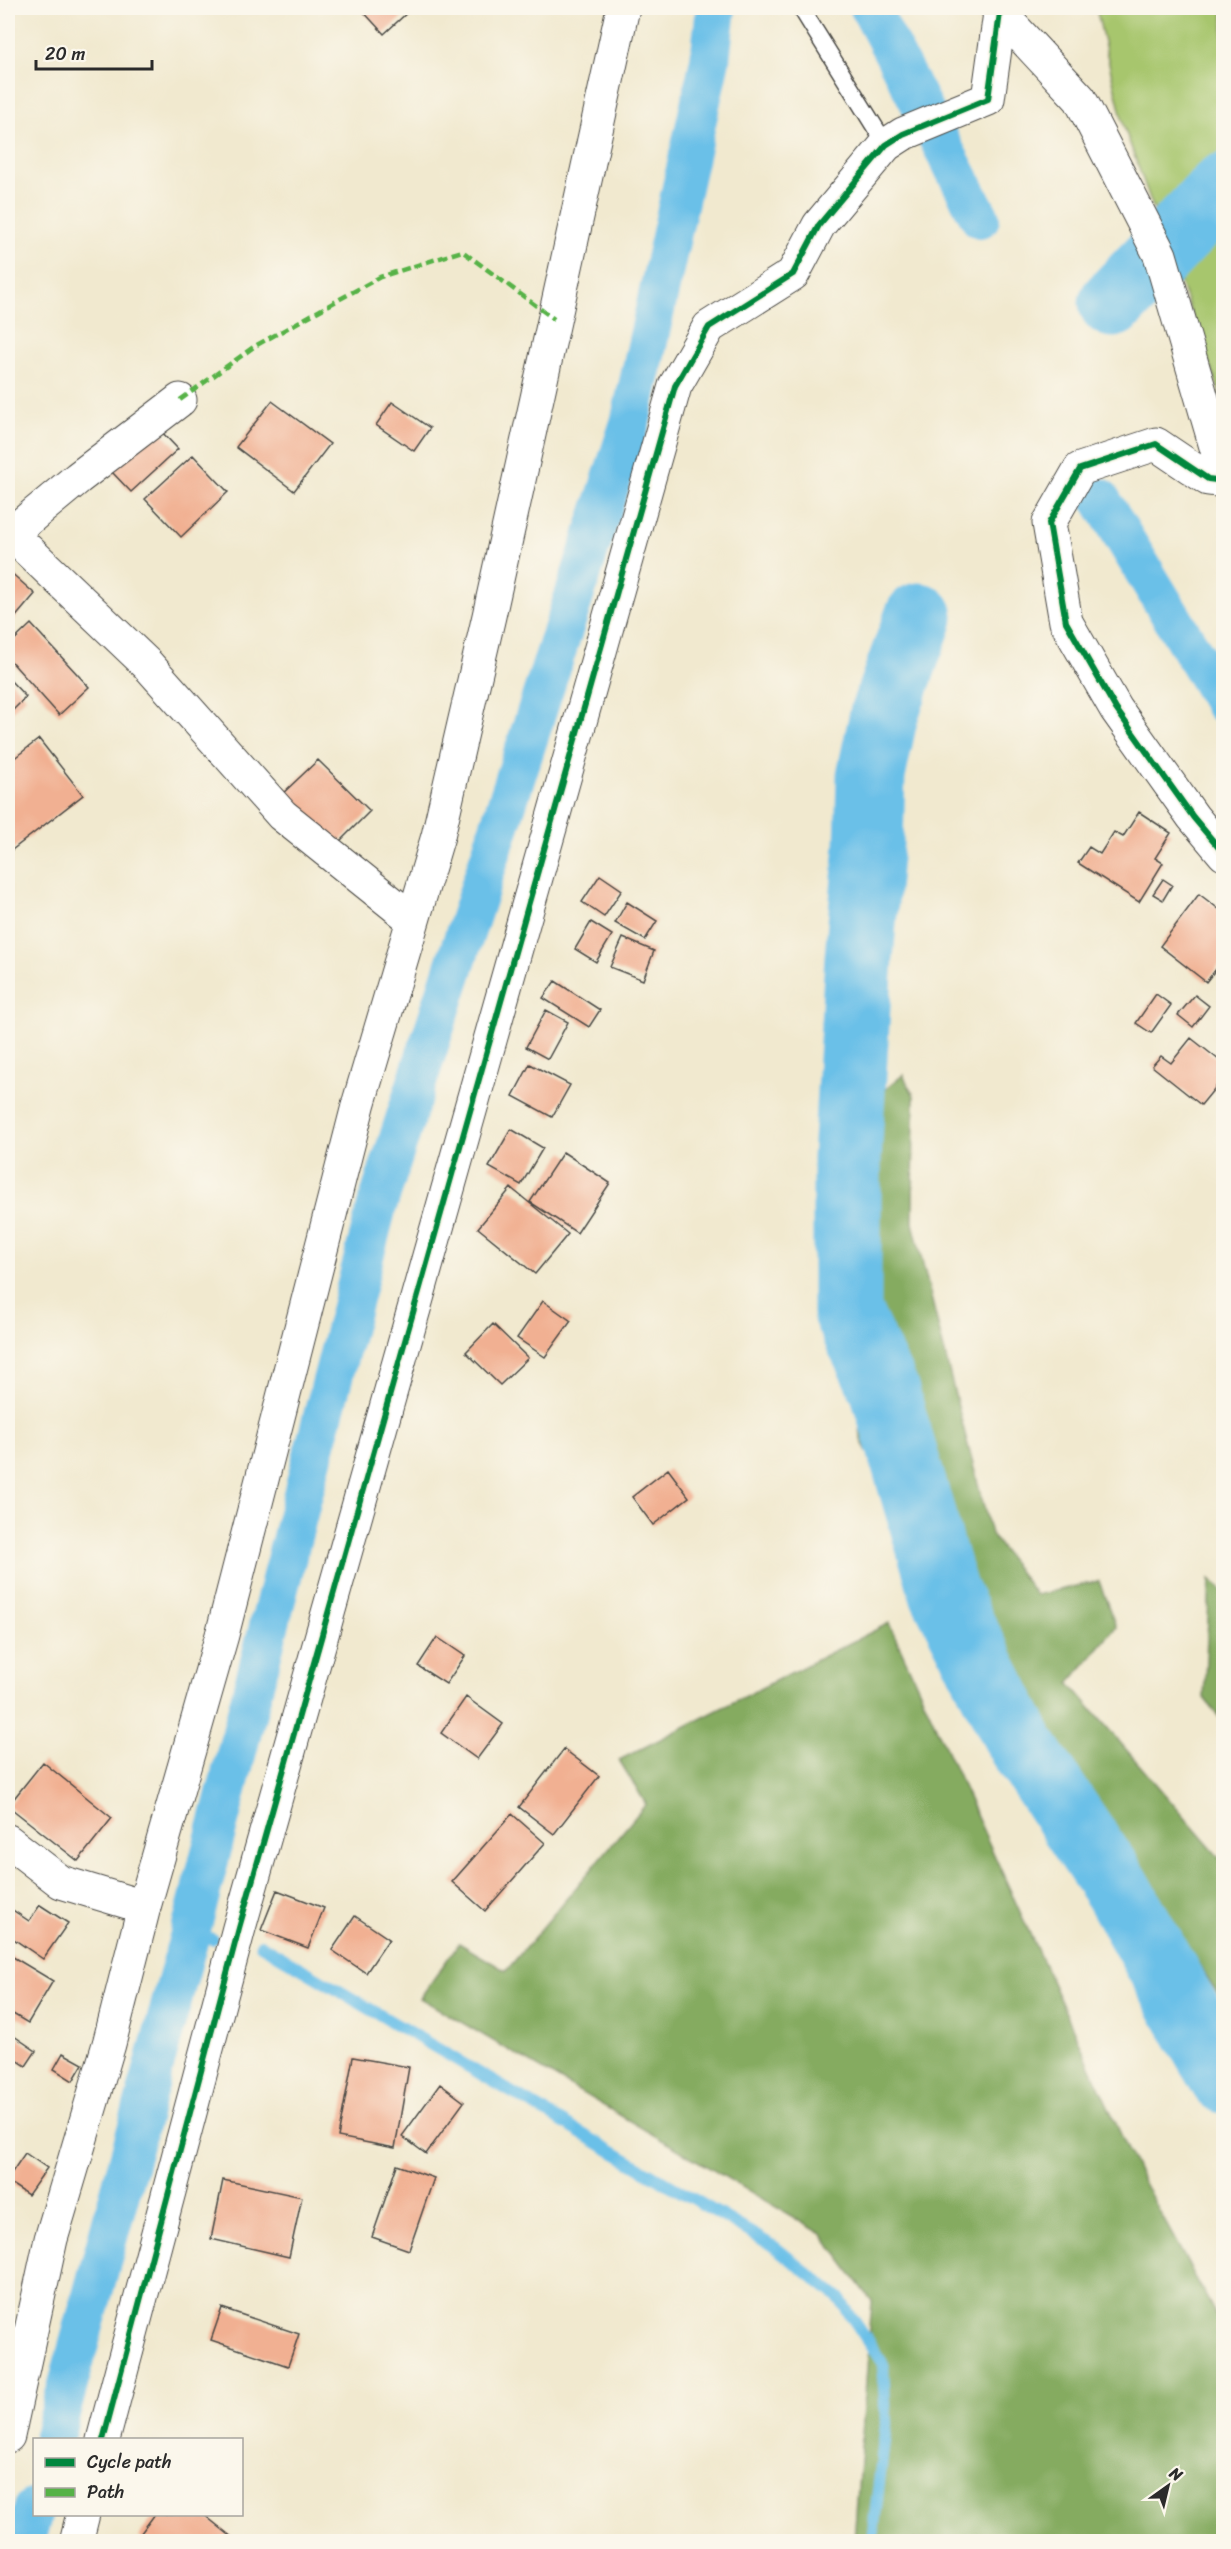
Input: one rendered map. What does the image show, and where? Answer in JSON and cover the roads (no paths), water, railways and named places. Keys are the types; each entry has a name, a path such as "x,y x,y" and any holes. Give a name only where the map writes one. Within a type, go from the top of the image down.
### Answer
{"street":[{"path":"8,2436 51,2239 109,2044 144,1907 225,1624 359,1102 438,836 489,616 623,8"},
{"path":"103,2438 239,1928 675,386 709,327 794,274 819,225 895,140 988,99 1001,9"},
{"path":"1001,9 1080,99 1160,255 1224,474"},
{"path":"180,400 9,535 147,664 282,815 413,920"},
{"path":"1224,481 1208,479 1156,444 1080,469 1049,523 1065,622 1116,709 1193,817 1224,854"},
{"path":"8,1841 61,1882 144,1907"},
{"path":"76,2541 82,2516"}],"lane":[{"path":"801,8 895,140"}],"waterway":[{"path":"54,2438 191,1930 377,1206 630,423 710,60 716,8"},
{"path":"870,8 980,218"},
{"path":"1113,303 1224,187"},
{"path":"1100,498 1224,704"},
{"path":"919,617 884,714 871,776 869,845 859,957 847,1159 847,1312 884,1389 944,1593 1022,1746 1117,1888 1224,2079"},
{"path":"191,1930 212,1939"},
{"path":"261,1945 775,2247 839,2298 883,2364 886,2424 872,2542"},
{"path":"25,2542 33,2512"}]}
